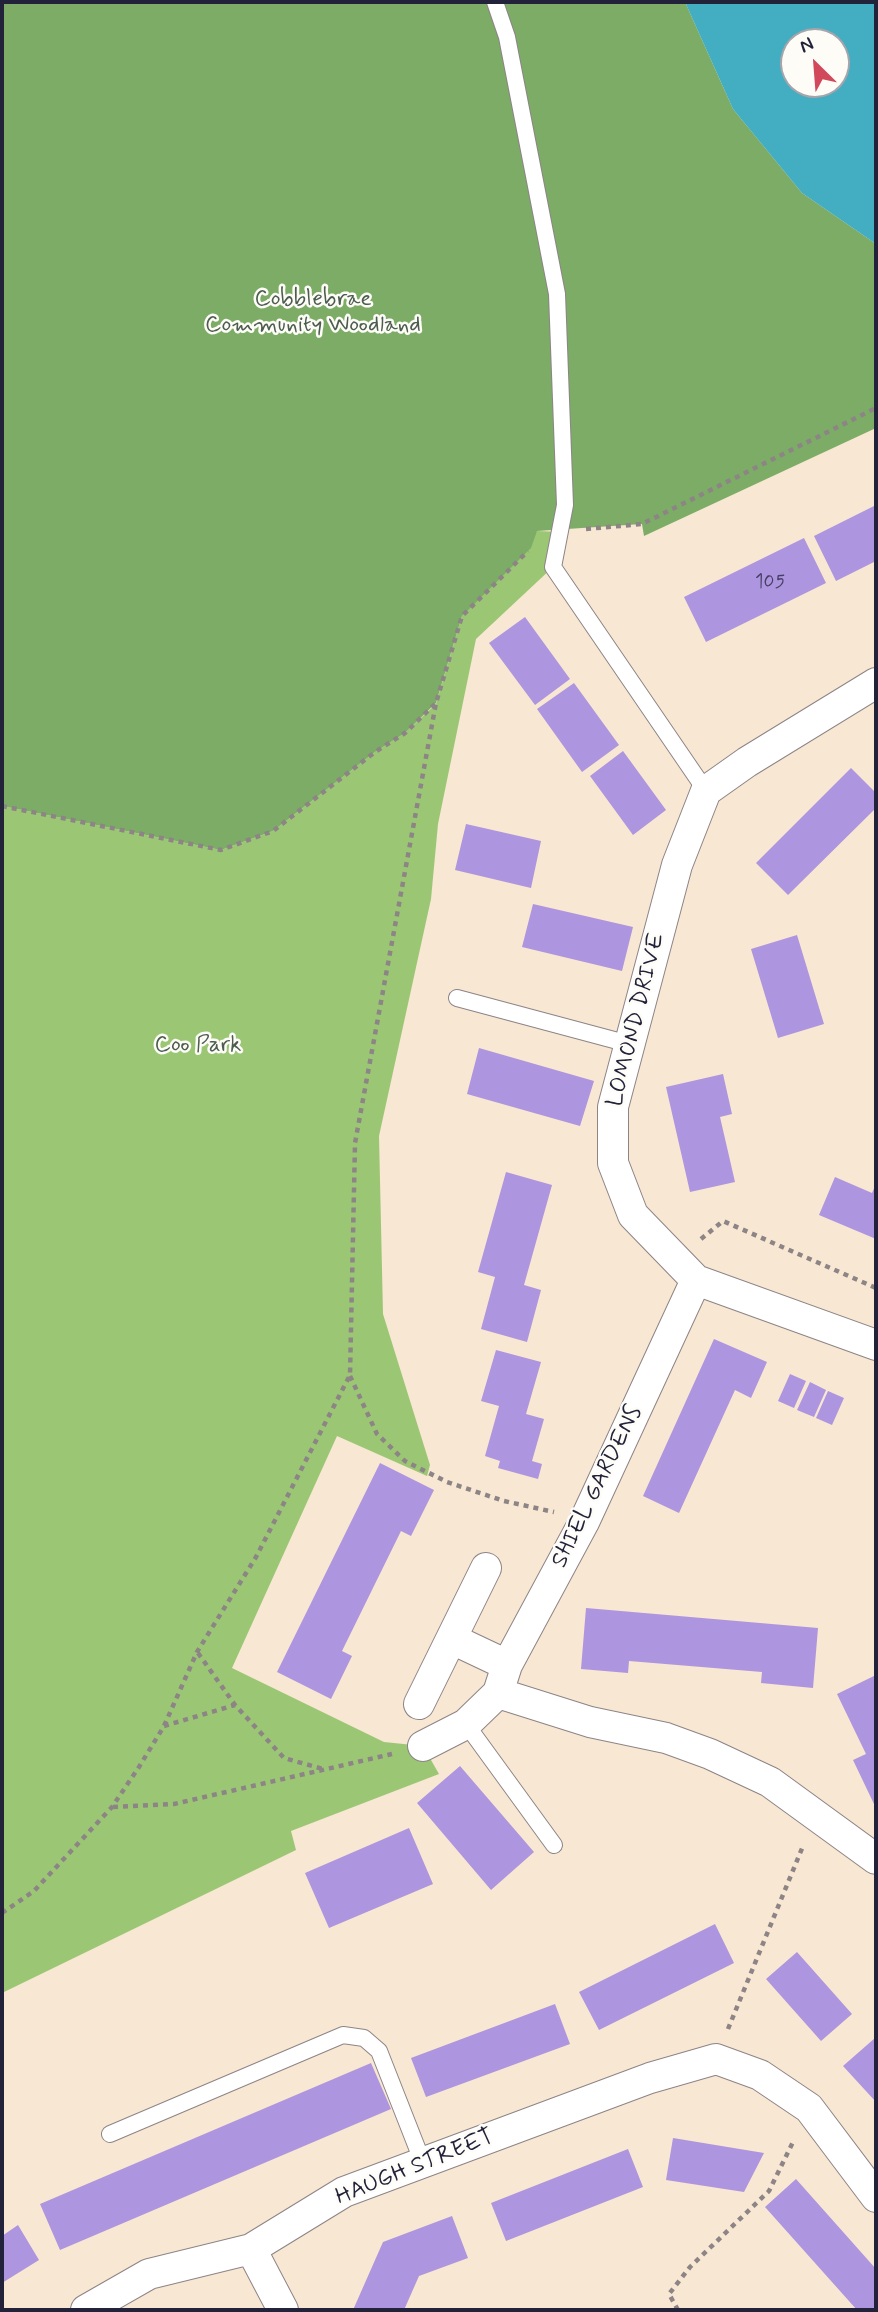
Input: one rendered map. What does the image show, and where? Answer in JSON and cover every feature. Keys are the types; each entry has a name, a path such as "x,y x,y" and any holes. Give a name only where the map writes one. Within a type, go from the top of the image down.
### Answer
{"street":[{"path":"706,791 747,762 876,683"},
{"name":"LOMOND DRIVE","path":"706,791 677,865 613,1107 613,1163 633,1215 696,1280 876,1345"},
{"name":"SHIEL GARDENS","path":"423,1746 466,1724 502,1679 584,1522 696,1280"},
{"path":"419,1704 486,1569"},
{"path":"452,1639 502,1679 590,1722 666,1738 710,1754 770,1782 815,1812 876,1859"},
{"path":"716,2059 760,2075 809,2108 876,2197"},
{"name":"HAUGH STREET","path":"86,2310 149,2274 251,2249 344,2192 650,2078 716,2059"},
{"path":"251,2249 283,2310"}],"lane":[{"path":"495,2 507,37 557,294 565,505 553,567 706,791"},
{"path":"457,999 629,1044"},
{"path":"466,1724 554,1845"},
{"path":"110,2134 343,2035 364,2038 379,2051 423,2163"}],"path":[{"path":"584,1522 459,1486 405,1461 377,1434 350,1375 355,1143 436,704 462,616 531,548 537,531 642,524 876,408"},
{"path":"2,806 221,850 273,831 374,752 405,733 436,704"},
{"path":"676,1259 723,1221 876,1288"},
{"path":"2,1913 34,1891 112,1807 164,1726 197,1652 256,1557 350,1375"},
{"path":"197,1652 235,1705 284,1758 324,1769"},
{"path":"164,1726 235,1705"},
{"path":"112,1807 174,1804 423,1746"},
{"path":"716,2059 793,1876 815,1812"},
{"path":"678,2310 669,2294 690,2267 769,2191 809,2108"}],"green space":[{"name":"Cobblebrae Community Woodland","path":"2,2 685,2 733,109 802,193 876,244 876,428 644,536 642,524 537,531 531,548 462,616 436,703 405,733 375,752 273,831 221,850 2,806"},
{"name":"Coo Park","path":"537,531 562,532 553,567 476,639 438,824 431,899 379,1136 383,1314 430,1465 427,1476 337,1436 232,1668 384,1742 423,1746 439,1774 291,1831 296,1850 2,1993 2,806 221,850 273,831 375,752 405,733 436,704 462,616"}],"water":[{"path":"685,2 876,2 876,244 802,193 733,109"}],"building":[{"path":"876,505 876,561 836,581 814,536"},
{"path":"804,538 826,583 706,642 684,597"},
{"path":"525,617 570,679 535,705 489,643"},
{"path":"574,683 619,745 582,772 537,709"},
{"path":"623,751 666,810 633,835 590,776"},
{"path":"851,768 876,793 876,808 788,895 756,863"},
{"path":"466,824 541,841 531,888 455,870"},
{"path":"533,904 633,927 622,971 522,947"},
{"path":"797,935 824,1024 778,1038 751,949"},
{"path":"479,1048 594,1081 580,1126 467,1094"},
{"path":"723,1074 732,1114 720,1117 735,1182 690,1192 666,1087"},
{"path":"506,1172 552,1185 524,1285 541,1290 527,1342 481,1329 495,1277 478,1272"},
{"path":"835,1177 872,1193 876,1184 876,1239 819,1215"},
{"path":"714,1339 767,1362 751,1398 735,1390 679,1513 643,1496"},
{"path":"496,1350 541,1362 526,1414 544,1419 532,1461 542,1464 538,1479 498,1468 500,1461 485,1456 499,1406 481,1401"},
{"path":"790,1374 806,1381 794,1408 778,1401"},
{"path":"810,1382 826,1390 814,1417 797,1410"},
{"path":"828,1391 844,1398 832,1425 816,1418"},
{"path":"380,1463 434,1490 411,1536 401,1531 342,1651 352,1656 331,1699 277,1672"},
{"path":"586,1608 818,1628 813,1688 761,1683 762,1672 629,1661 628,1673 581,1669"},
{"path":"876,1675 874,1804 853,1760 866,1754 837,1694"},
{"path":"460,1766 534,1852 491,1890 417,1803"},
{"path":"409,1828 433,1884 329,1928 305,1873"},
{"path":"715,1924 734,1963 599,2030 579,1992"},
{"path":"797,1952 852,2014 821,2041 766,1979"},
{"path":"555,2004 570,2044 426,2097 411,2058"},
{"path":"875,2038 876,2040 876,2102 843,2066"},
{"path":"371,2063 391,2109 60,2250 40,2204"},
{"path":"673,2138 764,2153 744,2192 666,2180"},
{"path":"628,2149 643,2187 506,2241 491,2203"},
{"path":"796,2179 876,2269 876,2310 857,2310 765,2207"},
{"path":"452,2216 468,2258 419,2276 404,2310 353,2310 383,2242"},
{"path":"18,2225 39,2260 2,2283 2,2236"}]}
